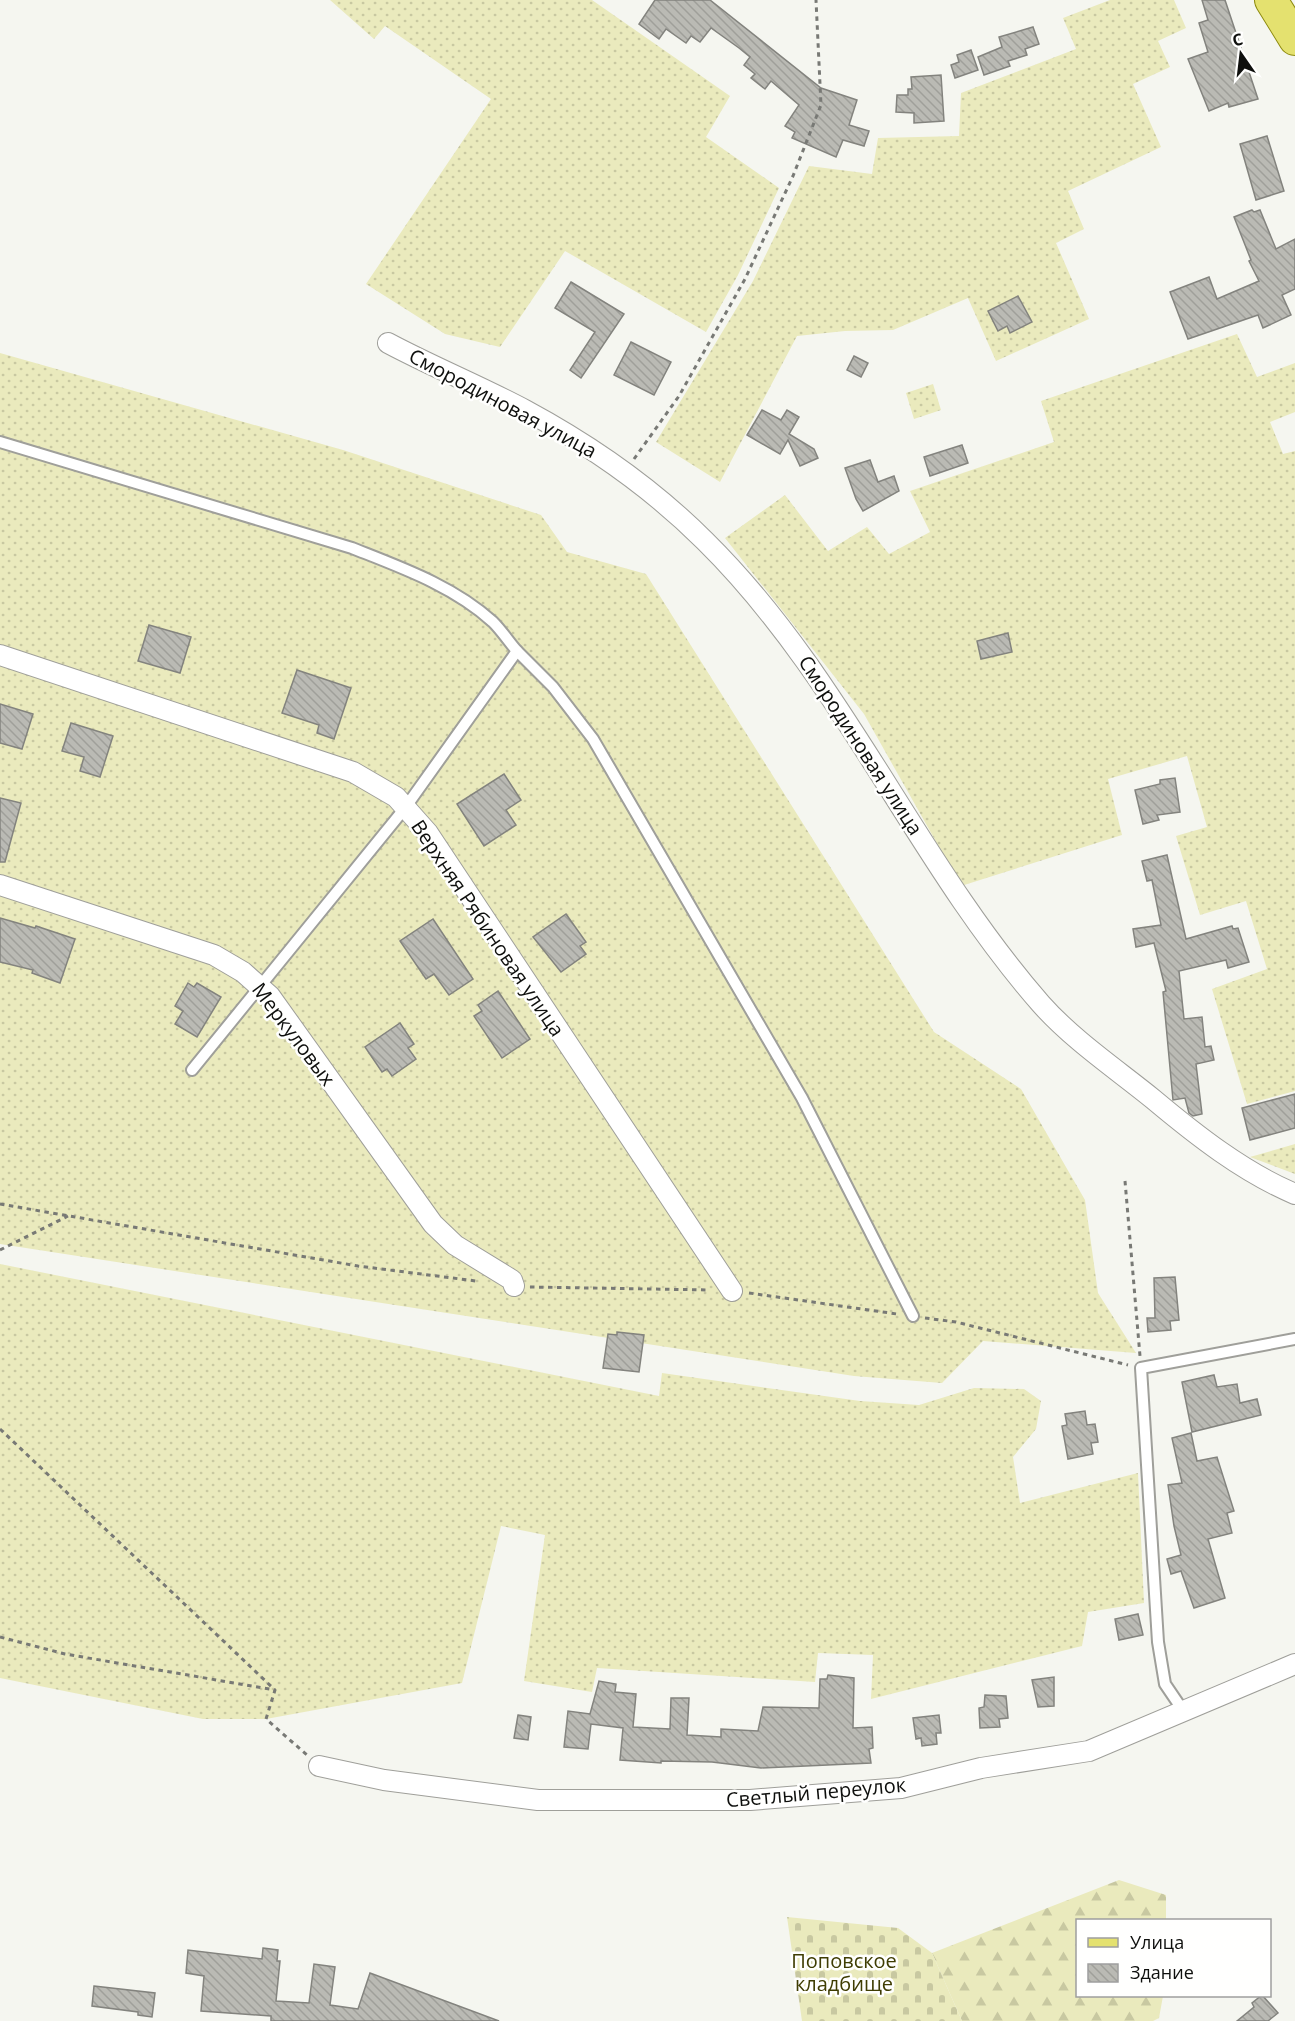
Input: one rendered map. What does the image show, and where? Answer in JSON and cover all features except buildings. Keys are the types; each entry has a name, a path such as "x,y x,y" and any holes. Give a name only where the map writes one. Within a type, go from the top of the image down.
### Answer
{"main road":[{"path":"1270,0 1295,39"}],"street":[{"name":"Смородиновая улица","path":"388,343 525,411 609,460 704,540 783,627 862,744 978,925 1043,1006 1104,1060 1191,1130 1269,1183 1295,1194"},
{"name":"Верхняя Рябиновая улица","path":"0,655 353,772 396,797 428,833 732,1291"},
{"name":"Меркуловых","path":"0,885 214,955 243,972 261,988 433,1224 455,1245 512,1280 514,1286"},
{"name":"Светлый переулок","path":"319,1766 384,1780 538,1800 750,1800 901,1788 981,1768 1089,1751 1295,1664"}],"lane":[{"path":"0,442 352,548 409,570 460,598 493,622 517,651 553,687 599,749 802,1098 913,1316"},
{"path":"192,1070 261,988 405,808 517,651"},
{"path":"1185,1712 1166,1684 1158,1642 1141,1368 1295,1339"}],"path":[{"path":"624,472 680,396 745,279 793,176 821,105 816,0"},
{"path":"0,1204 358,1266 514,1286 732,1291 956,1322 1141,1368 1125,1181"},
{"path":"0,1250 69,1216"},
{"path":"0,1429 275,1690"},
{"path":"0,1637 65,1654 275,1690"},
{"path":"275,1690 266,1719 319,1766"}],"green space":[{"path":"330,0 592,0 730,96 706,137 779,188 738,275 706,332 565,251 500,347 445,334 366,284 491,99 385,26 374,39"},
{"path":"1110,0 1174,0 1186,28 1158,41 1170,67 1133,84 1161,147 1068,191 1084,229 1056,243 1089,319 996,361 968,298 893,330 845,331 797,336 720,482 656,442 753,281 809,166 872,174 878,138 959,136 961,93 1076,49 1063,18"},
{"path":"1237,334 1257,377 1295,363 1295,412 1270,422 1283,454 1295,451 1295,1091 1247,1104 1212,989 1267,969 1246,901 1200,915 1176,836 1207,827 1187,756 1108,779 1122,835 961,886 864,714 725,538 785,495 828,551 867,527 889,554 930,532 910,491 1054,442 1041,401"},
{"path":"0,353 343,450 541,515 567,552 646,574 934,1032 1021,1089 1085,1200 1098,1293 1136,1353 983,1341 942,1383 854,1376 0,1244"},
{"path":"933,384 941,410 914,419 906,393"},
{"path":"1295,1144 1295,1174 1250,1157"},
{"path":"0,1264 659,1396 662,1373 860,1401 919,1405 974,1388 1024,1389 1041,1401 1036,1429 1013,1457 1020,1503 1138,1473 1144,1603 1088,1612 1082,1646 871,1699 873,1655 818,1653 815,1682 597,1668 592,1692 524,1681 545,1535 501,1526 462,1683 266,1719 203,1719 0,1678"},
{"path":"1119,1880 1166,1895 1166,1919 1076,1919 1076,1997 1163,1997 1159,2018 1153,2021 962,2021 932,1953"},
{"name":"Поповское кладбище","path":"787,1917 898,1928 932,1953 962,2021 802,2021"}]}
